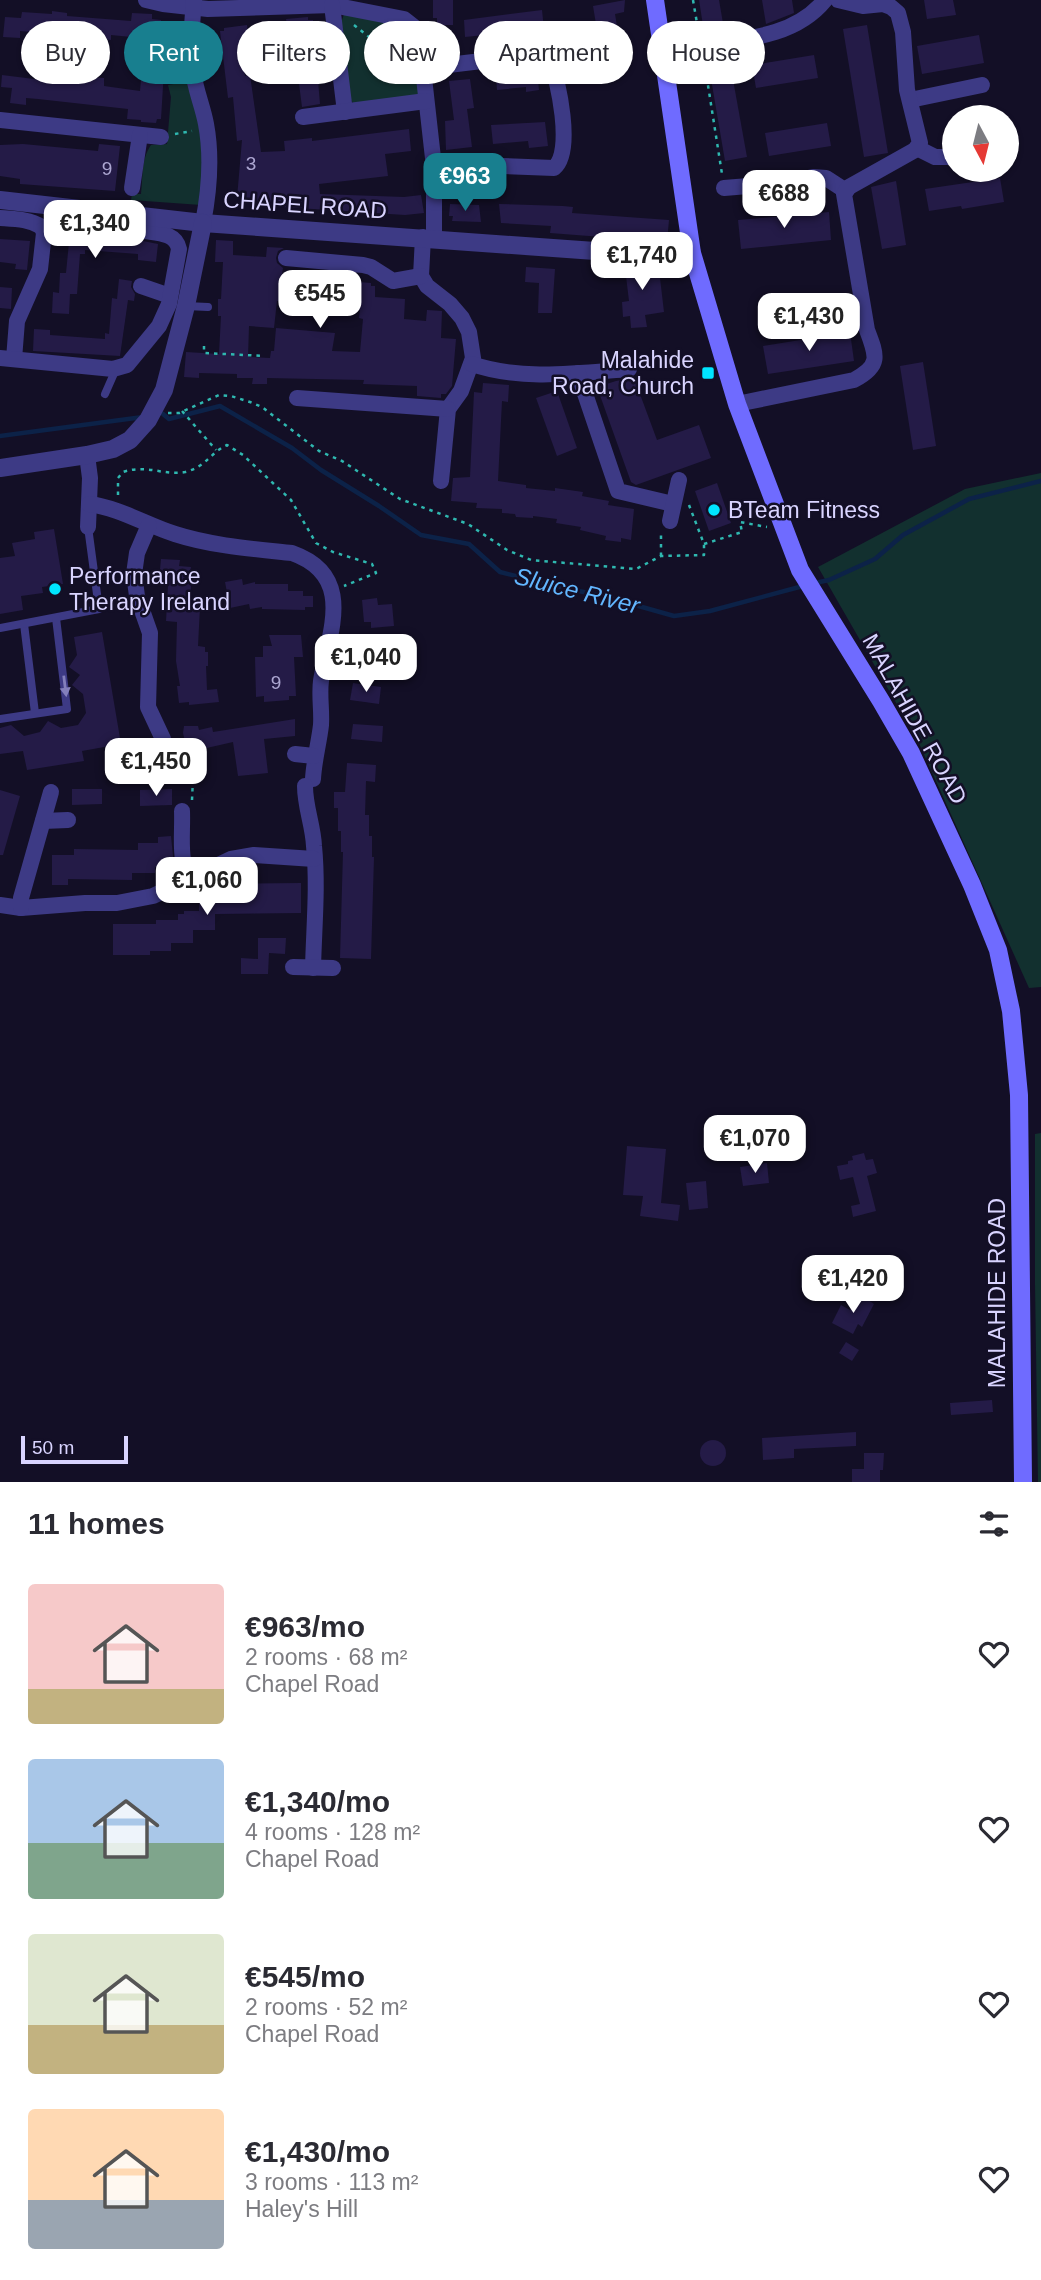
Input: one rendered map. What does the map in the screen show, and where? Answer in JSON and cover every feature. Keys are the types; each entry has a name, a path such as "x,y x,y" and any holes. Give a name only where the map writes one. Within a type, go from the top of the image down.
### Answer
{"main road":[{"name":"MALAHIDE ROAD","path":"655,0 692,253 737,404 800,570 911,754 972,885 1001,962 1012,1011 1020,1095 1023,1482"}],"street":[{"path":"146,0 163,5 194,3 208,9 369,11 404,21"},
{"path":"765,35 781,31 810,15 825,0"},
{"path":"737,404 854,380 869,372 875,363 844,194 865,177 918,148 920,143 905,71 903,32 898,13 889,3 863,6 838,0"},
{"path":"43,230 40,269 17,321 7,358 116,369 127,365 178,301 203,223 208,183 207,129 194,75 191,27 194,3"},
{"path":"332,10 345,112"},
{"path":"434,167 477,164 554,168 561,163 563,130 550,58 541,54 460,64"},
{"path":"423,84 422,102 434,167 428,238 421,276 427,286 450,304 462,318 472,344 472,364 445,419 442,481"},
{"path":"910,100 982,85"},
{"path":"303,117 422,102"},
{"path":"0,120 161,137"},
{"path":"132,188 139,135"},
{"path":"918,148 936,157 942,157"},
{"path":"724,188 783,183 813,177 826,178 846,191"},
{"name":"CHAPEL ROAD","path":"0,200 203,223 665,256 692,253"},
{"path":"0,218 26,220 43,230"},
{"path":"43,230 62,220 85,221"},
{"path":"0,468 113,449 130,440 148,420 164,390 178,301 179,244 172,237 145,231"},
{"path":"286,258 363,265 393,281 421,276"},
{"path":"141,286 178,301"},
{"path":"472,364 508,373 578,373 629,369"},
{"path":"578,373 618,491 677,509 678,480"},
{"path":"297,398 448,409"},
{"path":"87,455 90,478 88,527"},
{"path":"89,503 114,508 149,525 201,542 292,553 319,569 331,592 334,622 321,681 321,726 305,802 314,845 316,874 313,968"},
{"path":"149,525 137,553 134,574 137,596 149,633 148,707 163,739 169,771"},
{"path":"295,754 314,756"},
{"path":"21,908 21,898 51,792"},
{"path":"182,811 183,860 190,879"},
{"path":"43,821 68,820"},
{"path":"0,905 21,908 117,903 153,896 231,859 254,855 314,859"},
{"path":"293,967 333,968"}],"lane":[{"path":"178,301 208,307"},
{"path":"105,394 116,369"},
{"path":"0,628 99,609 88,527"},
{"path":"0,719 67,709 56,618"},
{"path":"24,624 35,713"}],"path":[{"path":"692,0 696,21"},
{"path":"332,10 364,33"},
{"path":"409,84 422,102"},
{"path":"707,84 724,188"},
{"path":"161,137 196,131"},
{"path":"204,346 204,352 264,356"},
{"path":"155,408 168,413 183,412 219,395 250,402 262,407 319,451 342,461 400,499 468,524 507,550 531,560 636,569 661,556 704,555 704,544 690,512 677,509 661,528 661,556"},
{"path":"183,412 216,450"},
{"path":"114,508 119,491 118,478 123,472 144,468 184,472 210,460 216,450 227,445 243,455 291,500 316,543 333,552 372,564 376,573 331,592"},
{"path":"704,544 742,532 740,522 784,530"}],"green space":[{"path":"344,14 393,21 364,21 364,84 419,84 420,98 353,103 348,84 350,21 342,21"},
{"path":"191,84 204,150 201,205 131,200 132,194 141,194 144,162 151,145 167,144 171,97 168,85"},
{"path":"1041,473 1041,987 1029,988 918,741 818,567 965,489"},
{"path":"1041,1133 1041,1482 1038,1482 1035,1134"}],"building":[{"path":"433,0 453,0 453,21 437,21 437,18 433,18"},
{"path":"625,0 624,12 615,14 616,21 596,21 593,6"},
{"path":"699,0 719,0 723,21 702,21"},
{"path":"762,0 792,0 794,13 766,24"},
{"path":"924,0 953,0 956,15 927,19"},
{"path":"542,10 543,21 474,21 474,36 465,37 464,20"},
{"path":"52,11 67,13 67,16 131,21 124,21 124,36 111,35 111,40 110,21 21,21 20,38 3,37 5,17 21,18 22,12 52,14"},
{"path":"132,13 152,14 152,19 161,20 131,21"},
{"path":"308,17 308,20 313,21 286,21"},
{"path":"867,25 888,153 864,157 843,29"},
{"path":"237,26 237,84 251,84 261,152 285,151 284,141 312,138 312,141 409,129 411,151 385,154 388,176 319,184 320,194 404,197 421,195 424,213 405,215 282,207 283,204 242,202 242,198 237,198 242,140 237,141 233,97 228,98 223,56 224,28"},
{"path":"979,35 984,63 922,74 917,46"},
{"path":"814,55 818,78 756,88 755,84 765,84 765,63"},
{"path":"2,75 21,77 21,84 104,84 140,91 141,84 163,84 161,119 157,119 156,123 141,122 127,119 128,109 38,99 26,98 26,105 10,103 12,88 1,87"},
{"path":"470,79 474,108 467,109 472,147 446,150 445,121 454,120 449,84 460,84 460,80"},
{"path":"299,84 318,84 320,104 302,107"},
{"path":"497,84 538,84 539,90 526,92 526,87 497,90"},
{"path":"712,84 734,84 747,157 725,161"},
{"path":"545,122 548,146 529,148 528,141 493,144 491,125"},
{"path":"827,123 831,146 769,156 765,133"},
{"path":"23,144 98,151 99,144 120,146 115,191 20,184 20,179 0,176 0,145"},
{"path":"896,181 906,245 882,249 871,187"},
{"path":"973,182 1001,182 1004,202 929,211 925,189"},
{"path":"450,204 479,205 481,222 452,221 453,216 449,216"},
{"path":"499,204 563,206 573,207 572,213 669,220 667,242 550,233 551,226 501,223"},
{"path":"829,212 831,240 741,249 738,220"},
{"path":"70,232 137,237 158,244 156,262 138,260 138,254 85,250 85,254 80,254 77,294 70,294 69,314 52,313 53,292 59,293 60,273 66,273"},
{"path":"0,239 30,241 27,270 15,269 16,264 0,262"},
{"path":"216,240 233,241 233,255 266,257 267,247 284,248 278,251 276,258 283,268 282,274 325,274 325,277 371,283 371,286 375,286 375,297 405,299 404,319 426,321 427,310 442,311 441,338 456,339 452,386 446,394 441,394 441,398 417,396 417,386 363,384 364,380 267,378 267,384 252,384 253,378 237,378 237,374 199,373 199,378 184,377 186,352 219,354 221,316 218,316 218,299 221,299 223,262 215,262","holes":["277,301 326,302 325,305 335,306 334,308 360,310 359,318 363,319 360,352 332,351 335,333 276,328 274,351 271,351 270,358 248,357 249,326 274,328"]},
{"path":"615,264 665,267 666,277 660,278 664,312 645,315 647,327 631,328 630,316 623,317 622,302 629,301 626,276 613,276"},
{"path":"526,267 555,269 552,313 538,313 539,283 525,282"},
{"path":"119,279 132,281 131,287 135,294 134,301 128,300 120,356 33,351 34,329 50,330 50,335 105,339 105,333 109,334 112,298 117,299"},
{"path":"0,287 12,288 11,309 0,308"},
{"path":"850,332 854,361 768,374 763,346"},
{"path":"923,362 936,446 913,450 900,366"},
{"path":"634,378 657,440 699,425 711,458 636,485 631,482 597,387"},
{"path":"483,383 509,385 508,402 502,401 498,481 526,485 526,488 583,492 582,496 609,501 608,505 634,509 631,540 605,540 606,536 580,530 581,527 556,523 557,519 516,517 515,514 502,513 502,509 476,508 477,503 451,501 453,478 470,477 474,392 482,393"},
{"path":"557,391 577,448 557,456 536,398"},
{"path":"717,483 731,523 709,531 695,491"},
{"path":"54,529 63,584 42,587 43,593 21,596 23,610 0,614 0,558 15,556 12,543 35,539 34,532"},
{"path":"161,559 180,560 179,566 191,567 190,573 199,574 198,585 191,584 190,606 200,607 198,646 205,647 205,652 208,652 207,690 217,689 219,702 189,705 189,702 179,703 177,622 166,621 168,586 163,585 164,581 159,581"},
{"path":"242,579 243,585 255,582 288,584 288,591 303,591 303,596 313,596 313,607 305,607 305,610 262,607 250,609 249,604 230,608 225,582"},
{"path":"377,598 378,605 392,604 394,626 371,628 371,622 364,622 362,600"},
{"path":"102,632 121,744 82,751 84,761 27,770 23,751 0,754 0,728 11,725 24,736 40,732 48,721 61,728 78,725 86,713 83,694 72,685 80,675 69,667 77,655 74,637"},
{"path":"269,635 301,635 303,657 294,657 296,696 289,696 289,700 264,702 264,696 256,697 255,657 263,657 263,646 272,646"},
{"path":"353,683 381,687 379,704 350,700"},
{"path":"295,719 295,736 264,739 268,773 238,776 233,742 187,750 183,733 184,726 198,726 199,730 212,727 213,732"},
{"path":"353,724 383,726 382,742 351,739"},
{"path":"347,763 376,765 375,782 366,781 365,815 369,815 369,836 372,836 374,857 371,959 340,958 343,852 341,831 338,831 338,808 334,808 334,792 345,792"},
{"path":"72,789 102,789 102,804 72,805"},
{"path":"172,789 172,805 140,806 140,790"},
{"path":"0,790 20,796 3,855 0,855"},
{"path":"171,836 174,866 155,867 155,873 132,873 132,880 68,879 68,885 52,885 52,855 74,855 74,849 138,850 138,843 158,843 158,837"},
{"path":"301,883 301,913 215,914 215,930 193,930 193,943 171,943 171,951 150,951 150,955 113,955 113,924 156,924 156,920 178,920 178,914 184,914 184,911 199,911 199,899 220,899 220,884"},
{"path":"258,938 286,938 285,954 269,953 268,974 241,974 241,958 258,959"},
{"path":"627,1146 666,1149 661,1203 680,1205 678,1221 640,1216 643,1196 623,1195"},
{"path":"864,1153 866,1160 873,1159 877,1173 867,1176 876,1211 853,1217 851,1206 860,1204 853,1177 840,1180 837,1166 848,1164 848,1161 853,1160 852,1156"},
{"path":"767,1163 769,1183 743,1186 740,1167"},
{"path":"706,1181 708,1208 689,1210 686,1183"},
{"path":"861,1295 874,1304 862,1327 858,1324 853,1334 832,1323 841,1305 850,1310"},
{"path":"846,1342 859,1350 852,1361 839,1353"},
{"path":"992,1400 993,1412 951,1415 950,1403"},
{"path":"856,1432 856,1446 794,1449 794,1458 763,1460 762,1438"},
{"path":"713,1440 722,1444 726,1453 722,1462 713,1466 704,1462 700,1453 704,1444"},
{"path":"864,1453 884,1453 880,1482 852,1482 852,1469 864,1469"}],"waterway":[{"name":"Sluice River","path":"163,414 169,419 220,406 292,448 421,535 469,544 500,572 674,616 710,611 803,586"},
{"name":"Sluice River","path":"0,436 143,417"},
{"path":"815,583 829,580 875,559 903,535 969,499 1041,481"}],"place":[{"name":"Malahide Road, Church","path":"708,373"},
{"name":"BTeam Fitness","path":"714,510"},
{"name":"Performance Therapy Ireland","path":"55,589"}]}
